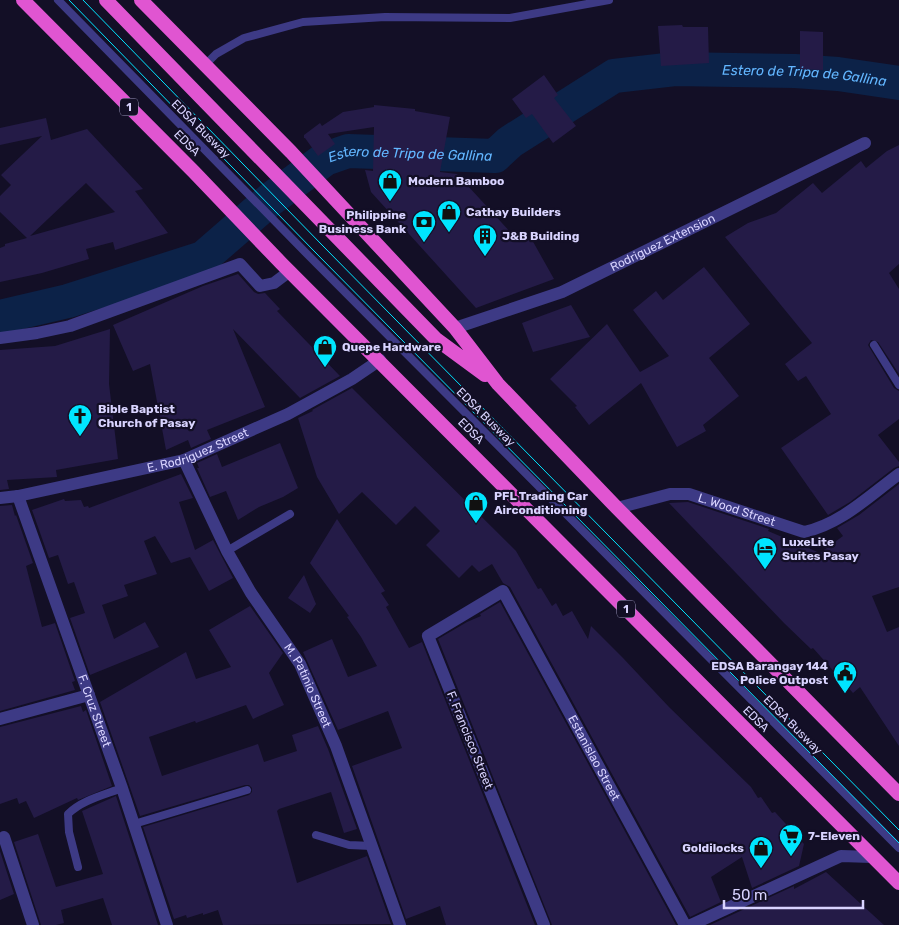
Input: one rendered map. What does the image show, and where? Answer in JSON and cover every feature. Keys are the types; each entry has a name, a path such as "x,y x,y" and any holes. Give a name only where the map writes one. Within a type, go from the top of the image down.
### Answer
{"highway":[{"name":"EDSA","path":"23,0 899,883"},
{"path":"106,0 436,339 498,384"},
{"path":"141,0 342,206 455,328 498,384 617,508 899,794"}],"street":[{"name":"Rodriguez Extension","path":"455,328 562,292 865,143"},
{"path":"0,338 37,334 70,326 240,264 260,286 274,283 286,267"},
{"name":"E. Rodriguez Street","path":"0,498 18,496 184,460 288,414 352,379 380,360"},
{"name":"M. Patinio Street","path":"184,460 227,551 251,592 300,664 336,746 400,925"},
{"name":"L. Wood Street","path":"617,508 670,494 689,494 804,532 818,529 839,520 899,474"},
{"name":"F. Cruz Street","path":"18,496 122,788 167,925"},
{"name":"F. Francisco Street","path":"503,591 428,636 544,925"},
{"name":"Estanislao Street","path":"503,591 685,925"},
{"path":"0,719 89,695"},
{"path":"4,837 33,925"},
{"path":"691,925 841,856 872,857"}],"lane":[{"name":"EDSA Busway","path":"58,0 899,848"},
{"path":"205,65 216,54 244,38 303,22 385,17 510,18 609,0"},
{"path":"874,345 899,384"},
{"path":"227,551 290,514"},
{"path":"78,867 69,832 68,814 89,800 122,788"},
{"path":"134,824 247,790"},
{"path":"316,835 348,845 372,846"}],"building":[{"path":"682,25 683,27 708,27 709,63 661,66 658,26"},
{"path":"800,31 823,32 823,70 800,69"},
{"path":"544,75 558,95 554,98 576,126 553,143 532,114 526,118 512,99"},
{"name":"J&B Building","path":"374,105 415,109 415,111 450,117 440,172 457,174 512,234 527,231 554,279 476,308 371,192 365,170 373,171 374,127 328,134 335,144 318,156 304,138 304,135 320,123 322,126 343,112 374,107"},
{"path":"46,118 51,140 87,129 143,189 135,191 168,233 115,250 113,242 86,249 89,259 42,273 0,282 0,248 5,246 5,244 27,238 0,212 0,196 11,185 1,175 42,136 0,145 0,128","holes":["86,183 115,212 30,236"]},
{"path":"899,145 899,264 889,273 899,289 899,374 878,342 871,340 868,345 894,388 899,391 899,419 878,435 899,462 899,466 850,502 828,515 781,448 831,414 806,376 798,381 785,364 812,343 725,237 748,223 776,213 813,183 822,193 861,161 866,168 887,151"},
{"path":"704,267 750,324 709,358 739,396 703,425 706,431 677,447 641,383 589,425 575,407 577,406 550,379 607,324 640,372 669,356 633,310 656,291 663,300"},
{"path":"238,274 254,292 258,294 265,293 280,309 277,311 340,376 300,398 233,329 265,407 207,430 211,439 191,448 188,440 166,450 150,364 133,371 113,325 203,286"},
{"path":"571,305 590,337 533,352 522,323"},
{"path":"110,329 109,384 118,459 56,470 57,477 7,480 9,489 0,490 0,350 55,346"},
{"path":"352,388 516,551 538,589 541,588 552,606 556,603 563,616 572,611 588,639 591,626 669,707 751,787 758,798 761,797 772,813 775,812 804,844 799,866 752,888 742,857 711,877 721,902 690,917 510,587 503,583 492,564 479,572 472,565 459,578 426,545 440,531 415,506 396,525 362,492 339,514 317,477 298,418"},
{"path":"280,443 298,488 283,497 259,507 238,520 226,491 210,497 197,468 199,468 197,463 217,454 222,467"},
{"path":"181,474 193,498 179,502 195,550 213,540 233,578 209,591 190,557 171,563 155,536 144,541 157,574 124,585 128,596 102,605 114,639 145,622 159,647 90,675 70,618 85,613 74,582 68,584 58,555 49,558 32,510 64,499 65,501 81,500 84,507 88,506 89,508"},
{"path":"899,484 899,587 872,596 887,632 899,627 899,746 860,687 853,693 813,648 811,649 784,623 669,503 688,502 769,529 768,531 820,553 843,536 837,528 859,515"},
{"path":"12,505 33,563 26,566 42,627 55,623 75,681 72,682 75,690 0,711 0,506"},
{"path":"337,519 385,591 381,593 389,605 386,607 409,648 422,642 535,925 446,925 440,906 406,919 352,766 402,748 388,711 338,730 303,652 332,639 348,677 377,666 347,617 349,616 310,563"},
{"path":"304,575 316,604 310,613 288,598"},
{"path":"500,602 676,925 552,925 438,639 481,616 480,614"},
{"path":"250,606 283,653 269,673 284,705 253,719 246,705 149,737 162,776 258,744 264,762 297,751 292,735 318,726 357,829 344,833 331,792 279,809 277,811 297,883 367,856 391,924 223,925 218,910 203,915 203,913 187,918 186,915 174,919 143,827 249,795 252,792 252,788 249,785 245,785 140,816 100,702 186,652 196,679 231,667 209,630"},
{"path":"81,706 83,712 86,710 112,786 78,800 77,798 34,818 26,801 19,804 17,798 0,804 0,727"},
{"path":"116,796 158,925 112,925 103,898 61,910 64,923 41,925 14,842 38,834 56,887 103,874 82,811"},
{"path":"0,851 14,894 0,900"},
{"path":"826,872 884,925 710,925 794,886 794,889"}],"waterway":[{"name":"Estero de Tripa de Gallina","path":"0,317 68,301 203,258 271,199 325,159 348,151 495,156 510,142 614,76 675,69 795,71 838,74 899,83"}],"tram line":[{"path":"69,0 315,252 899,843"},
{"path":"83,0 899,830"}],"place":[{"name":"Modern Bamboo","path":"390,202"},
{"name":"Cathay Builders","path":"449,233"},
{"name":"Philippine Business Bank","path":"424,243"},
{"name":"J&B Building","path":"485,257"},
{"name":"Quepe Hardware","path":"325,368"},
{"name":"Bible Baptist Church of Pasay","path":"80,437"},
{"name":"PFL Trading Car Airconditioning","path":"476,524"},
{"name":"LuxeLite Suites Pasay","path":"765,570"},
{"name":"EDSA Barangay 144 Police Outpost","path":"845,694"},
{"name":"7-Eleven","path":"791,857"},
{"name":"Goldilocks","path":"761,869"}]}
